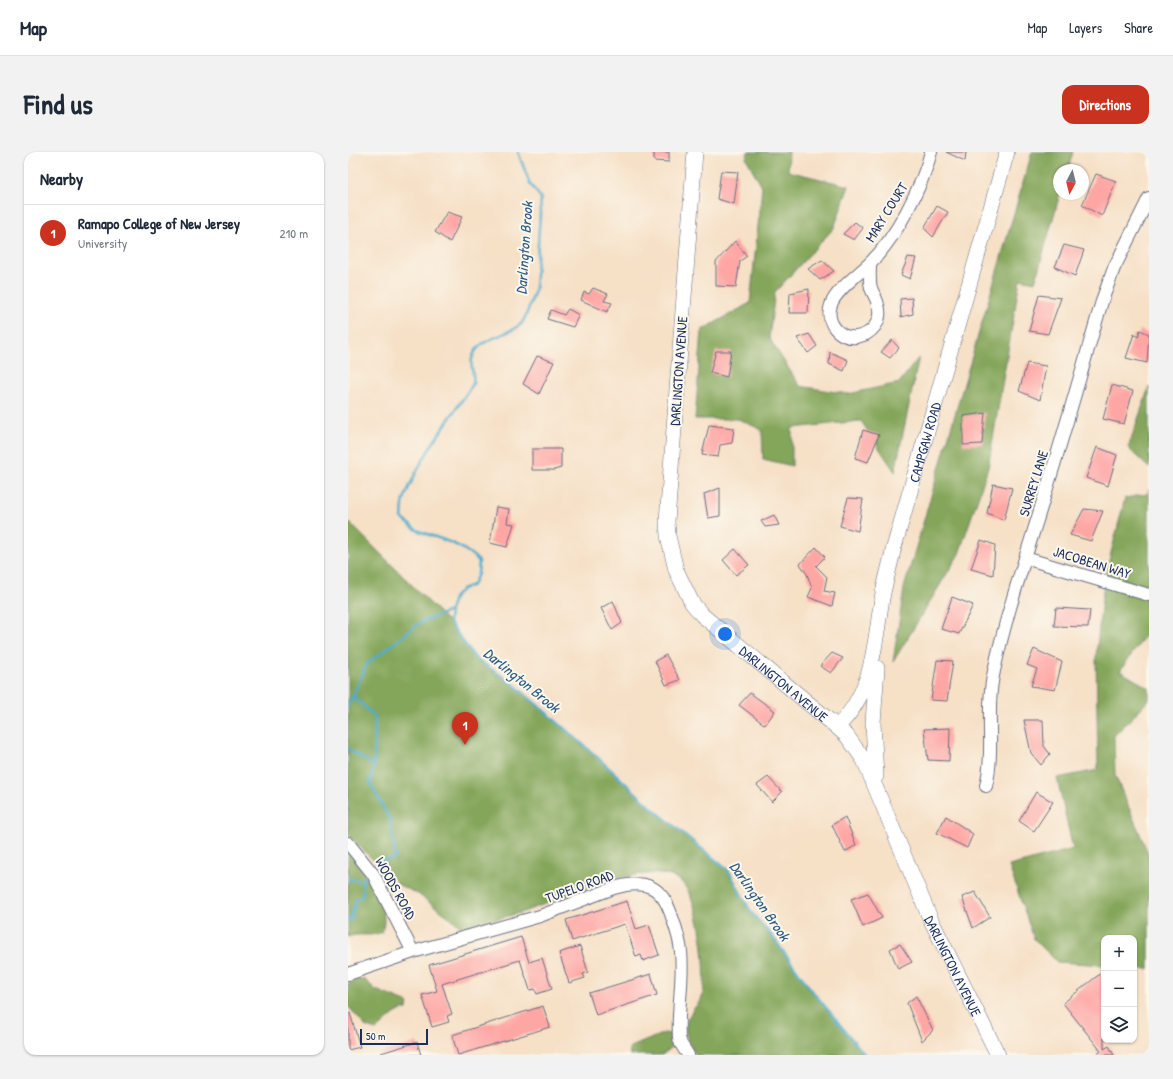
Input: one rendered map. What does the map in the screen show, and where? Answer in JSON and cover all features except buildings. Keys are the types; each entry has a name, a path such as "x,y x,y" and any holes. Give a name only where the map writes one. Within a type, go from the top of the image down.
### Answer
{"main road":[{"name":"DARLINGTON AVENUE","path":"695,152 667,521 671,555 684,589 702,615 837,727 847,736 864,760 930,918 998,1055"},
{"name":"CAMPGAW ROAD","path":"837,727 847,718 862,694 867,680 879,624 883,593 893,551 1007,152"},
{"path":"878,794 873,744 879,624"}],"street":[{"name":"MARY COURT","path":"870,264 871,286 878,305 877,324 871,332 862,337 851,338 838,333 830,321 830,306 838,294 870,264 890,238 909,208 920,184 931,152"},
{"name":"SURREY LANE","path":"986,786 991,768 988,714 993,672 1009,611 1103,298 1117,262 1149,198"},
{"name":"JACOBEAN WAY","path":"1025,558 1149,595"},
{"name":"WOODS ROAD","path":"348,843 373,874 413,952"},
{"name":"TUPELO ROAD","path":"348,974 413,952 540,916 623,885 648,885 663,896 668,906 679,940 682,971 679,1038 688,1055"}],"green space":[{"path":"748,152 789,152 788,171 849,186 834,228 775,292 769,338 800,386 848,394 899,383 919,357 895,472 861,421 792,428 792,466 763,459 762,430 738,419 695,419 702,330 750,303 762,187 746,158"},
{"path":"1032,152 1073,152 1070,164 1053,164 1053,200 1058,200 1035,282 1020,279 988,468 959,554 893,662 904,588"},
{"path":"1149,387 1149,468 1128,448"},
{"path":"1149,489 1149,630 1120,671 1149,688 1149,700 1114,736 1115,775 1149,855 1149,969 1137,968 1137,935 1101,935 1101,965 1057,962 1034,939 1009,866 1073,849 1057,778 1098,770 1096,656 1104,580 1125,498 1147,494"},
{"path":"348,521 449,622 475,658 512,683 595,755 652,808 729,871 751,912 772,936 810,988 865,1055 696,1055 686,1035 686,1024 693,1010 700,1001 703,993 704,967 701,933 692,901 686,888 679,880 672,877 649,874 617,878 520,913 461,928 452,919 418,894 399,885 383,867 374,861 348,835"},
{"path":"348,852 375,889 380,900 384,921 382,932 377,934 348,937"},
{"path":"364,979 376,990 408,1003 407,1009 394,1014 376,1030 366,1027 348,1006 348,983"},
{"path":"664,1033 672,1034 675,1045 662,1055 630,1055 629,1049 631,1047"}],"waterway":[{"name":"Darlington Brook","path":"518,152 530,184 541,198 535,290 527,313 521,324 486,342 475,352 472,359 473,384 419,467 404,499 402,518 417,530 457,545 479,561 478,574 473,585 462,589 454,598 450,611 449,622 475,658 512,683 595,755 652,808 729,871 751,912 772,936 810,988 865,1055"},
{"path":"376,864 378,861 396,858 390,820 370,783 374,765 375,717 353,696 367,664 421,622 450,611"},
{"path":"348,706 353,696"},
{"path":"348,749 373,765"},
{"path":"348,920 351,920 356,899 363,896 362,881 365,877"},
{"path":"348,879 362,881"}],"place":[{"name":"Ramapo College of New Jersey","path":"465,745"}]}
